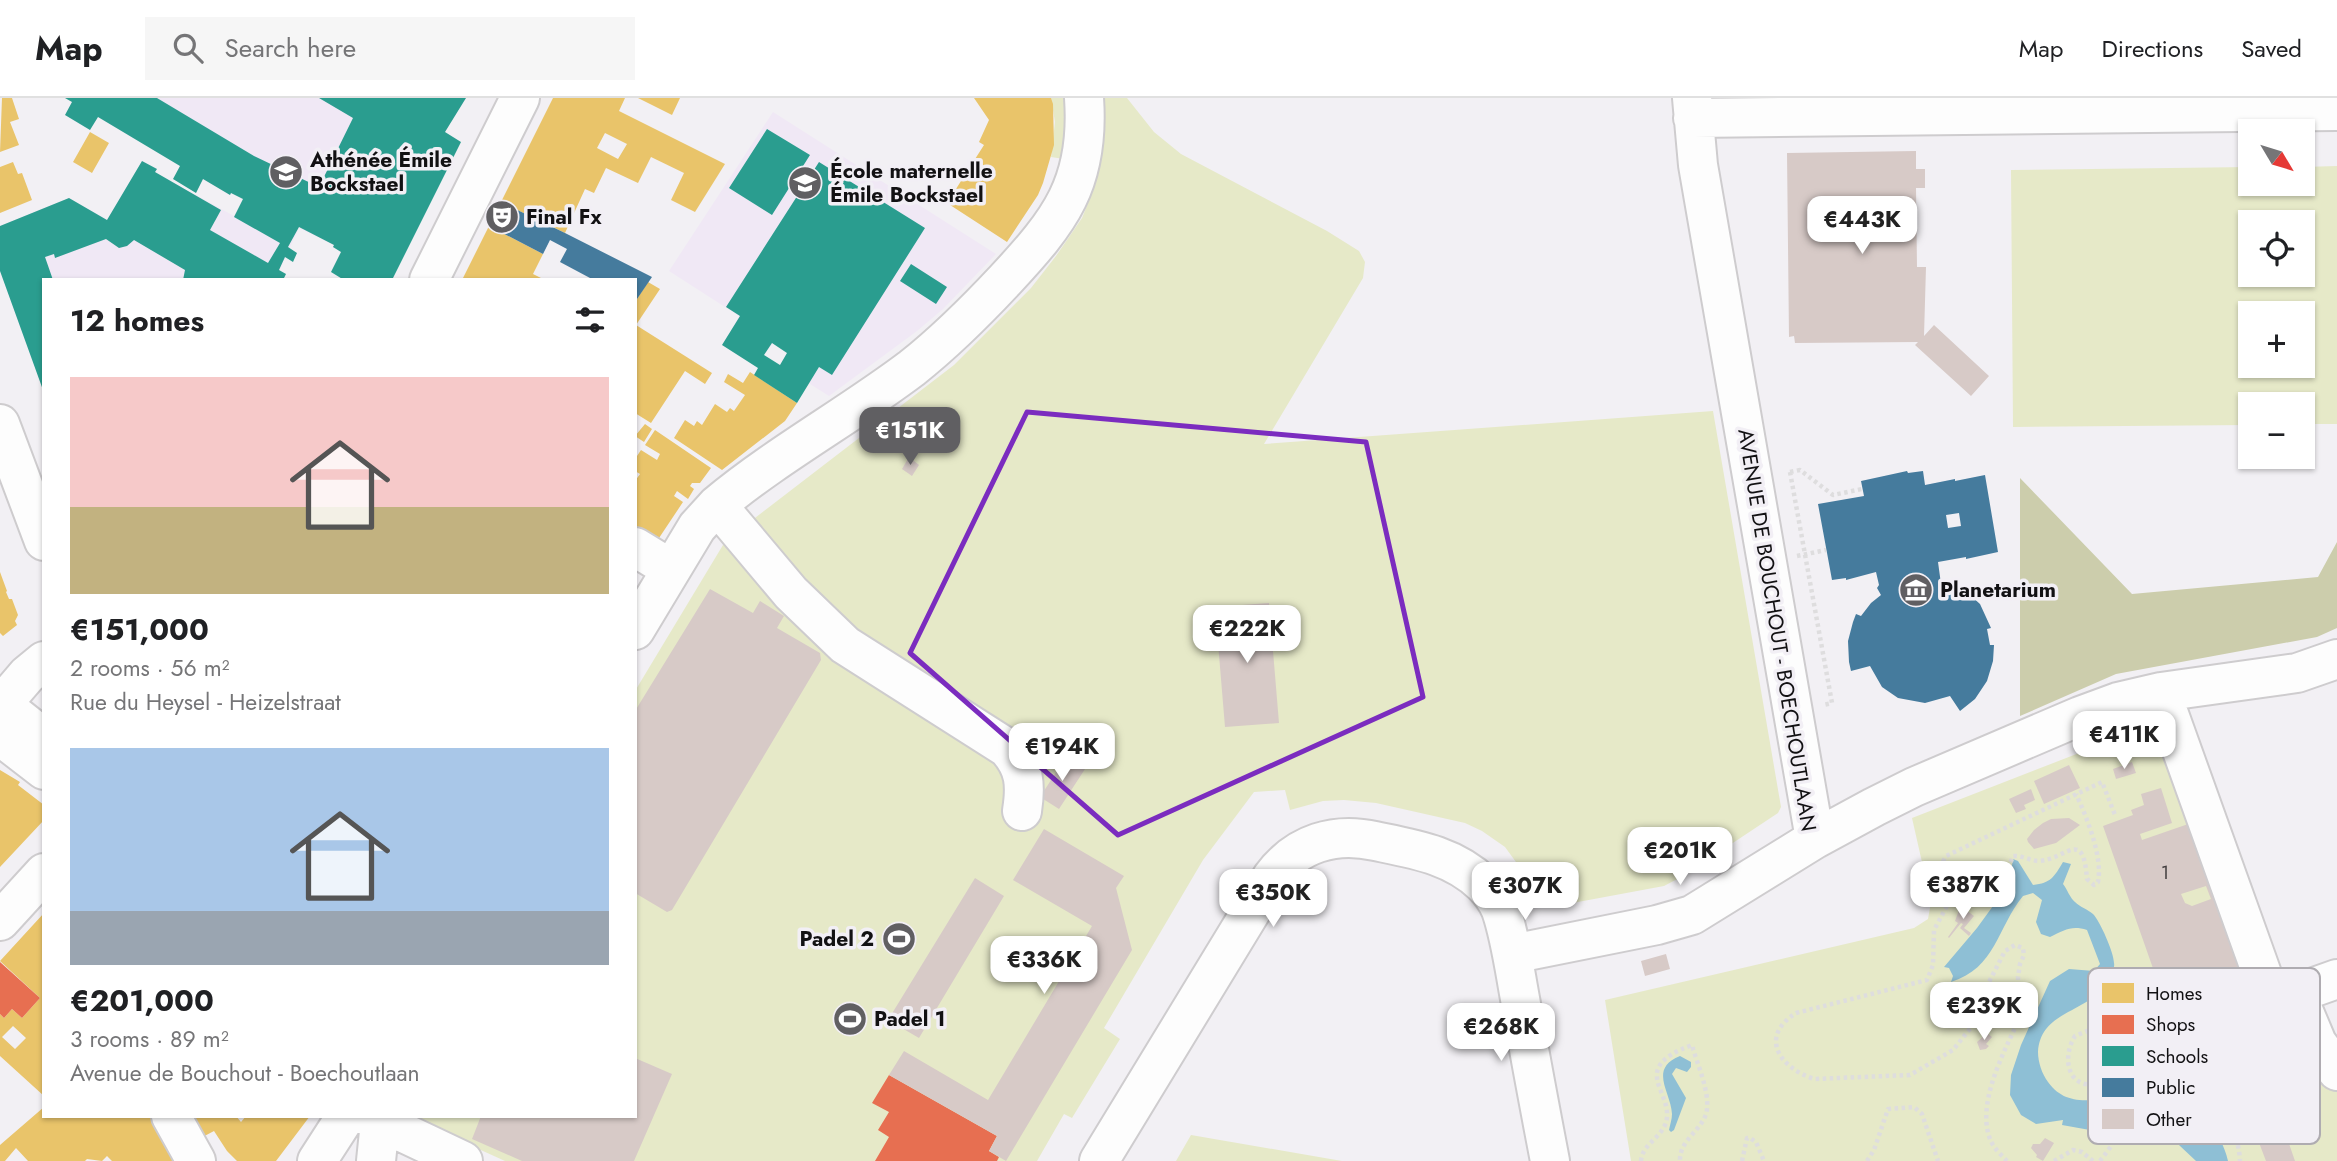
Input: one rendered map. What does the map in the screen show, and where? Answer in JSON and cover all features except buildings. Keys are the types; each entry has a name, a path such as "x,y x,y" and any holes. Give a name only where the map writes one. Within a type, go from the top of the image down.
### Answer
{"street":[{"path":"430,278 520,98"},
{"path":"637,627 697,527 718,505 933,351 975,312 1038,244 1070,197 1079,172 1084,135 1084,98"},
{"path":"1692,108 2337,111"},
{"name":"AVENUE DE BOUCHOUT - BOECHOUTLAAN","path":"1512,954 1657,925 1692,915 1815,839 1698,165 1692,108"},
{"path":"0,424 42,536"},
{"path":"718,505 790,593 845,645 1007,748 1024,773 1022,811"},
{"path":"637,548 671,569"},
{"path":"42,638 14,694 42,765"},
{"path":"1815,839 1913,787 2118,702 2161,692 2297,673 2337,659"},
{"path":"2161,692 2260,968"},
{"path":"14,694 42,735"},
{"path":"1099,1161 1254,904 1281,864 1308,846 1340,837 1360,838 1432,853 1469,872 1494,896 1501,910 1512,954 1550,1161"},
{"path":"0,920 42,875"},
{"path":"2320,985 2337,979"},
{"path":"2320,1047 2337,1071"},
{"path":"172,1118 196,1161"},
{"path":"317,1161 365,1118"},
{"path":"365,1118 376,1161"},
{"path":"365,1118 463,1161"}],"path":[{"path":"1779,473 1800,470 1833,495 1862,488"},
{"path":"1790,471 1832,702 1818,706"},
{"path":"1792,556 1826,550"},
{"path":"1948,904 1942,863 1946,856 2102,782 2115,815"},
{"path":"2007,1161 1990,1141 1987,1127 1988,1103 1997,1066 2015,1028 2010,1011 2019,990 2023,948 2015,945 2005,951 1989,982 1984,1011 1953,1050 1910,1075 1814,1079 1801,1075 1781,1059 1777,1048 1778,1029 1783,1021 1796,1013 1927,981 1933,965 1934,930 1948,904 1993,882 2003,885 2013,856 2040,861 2075,849 2083,857 2087,878 2094,885 2098,883 2099,869 2089,822 2076,794"},
{"path":"1984,1011 1994,1007 2010,1011"},
{"path":"2088,1031 2075,1036 2066,1055 2068,1067 2080,1083 2088,1085"},
{"path":"1641,1161 1646,1147 1664,1128 1666,1120 1666,1109 1658,1088 1659,1068 1674,1052 1692,1045 1707,1109 1685,1144 1680,1161"},
{"path":"1867,1161 1874,1150 1888,1109 1914,1107 1922,1114 1938,1161"},
{"path":"1742,1161 1747,1138 1756,1142 1764,1161"},
{"path":"2101,1161 2113,1144"},
{"path":"2054,1161 2073,1150 2082,1152 2093,1161"}],"highlighted area":[{"path":"1027,412 1366,442 1423,697 1118,835 910,653"}],"shaded area":[{"path":"65,98 466,98 445,132 341,252 333,247 334,245 299,228 276,278 42,278 41,384 0,271 0,226 69,198 107,220 142,161 157,169 156,173 234,216 243,200 232,193 230,195 98,117 90,130 65,115 72,102"},
{"name":"École maternelle Émile Bockstael","path":"773,112 996,254 943,309 829,396 780,365 787,353 773,343 764,355 730,333 739,316 669,271"}],"green space":[{"path":"1051,98 1068,98 1064,159 1051,157 1055,122"},
{"path":"1103,98 1127,98 1154,132 1181,154 1327,231 1359,251 1365,262 1363,278 1264,444 1713,411 1781,807 1778,813 1664,886 1551,907 1505,847 1465,823 1376,803 1344,800 1323,801 1290,810 1285,790 1254,792 1203,860 1104,1028 1120,1039 1072,1118 1064,1114 1037,1161 505,1161 410,1118 637,1118 637,688 723,545 954,365 1031,288 1082,218 1101,160 1104,139"},
{"path":"2337,166 2337,424 2315,424 2315,392 2238,392 2238,425 2013,427 2011,170 2238,167 2238,196 2315,196 2315,167"},
{"path":"2020,478 2132,594 2318,577 2337,542 2337,628 2317,637 2116,674 2020,716"},
{"path":"2151,725 2194,822 2241,968 2088,968 2088,1144 2320,1144 2320,1059 2337,1085 2337,1161 1631,1161 1605,1000 1914,928 1928,919 1931,902 1912,818"},
{"path":"1191,1135 1342,1161 1176,1161"}],"water":[{"path":"2013,859 2018,861 2033,885 2044,883 2051,878 2063,862 2071,864 2063,884 2073,900 2096,918 2112,952 2114,968 2097,968 2100,964 2087,930 2072,928 2050,937 2041,934 2036,922 2042,900 2033,893 2023,896 2014,908 1994,946 1978,967 1951,982 1953,976 1949,968 1944,967 2009,884"},
{"path":"2069,969 2088,971 2088,1001 2048,1027 2041,1038 2038,1052 2044,1075 2053,1088 2065,1096 2088,1100 2088,1130 2062,1125 2063,1120 2036,1124 2021,1115 2010,1095 2011,1075 2021,1045 2050,981"},
{"path":"1680,1056 1691,1062 1691,1067 1687,1072 1676,1068 1672,1074 1686,1098 1671,1132 1671,1106 1663,1074 1670,1061"},
{"path":"2222,1144 2228,1161 2196,1161 2179,1145"}],"place":[{"name":"Athénée Émile Bockstael","path":"286,172"},
{"name":"École maternelle Émile Bockstael","path":"805,183"},
{"name":"Final Fx","path":"502,217"},
{"name":"Planetarium","path":"1916,590"},
{"name":"Padel 2","path":"899,939"},
{"name":"Padel 1","path":"850,1019"}]}
